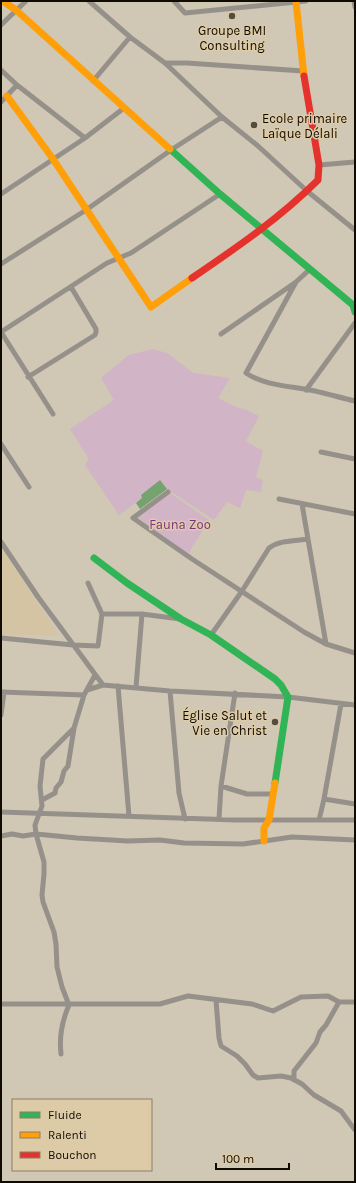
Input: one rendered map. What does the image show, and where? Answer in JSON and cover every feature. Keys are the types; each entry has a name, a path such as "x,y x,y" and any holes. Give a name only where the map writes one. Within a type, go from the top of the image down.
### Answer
{"street":[{"path":"3,1 16,10 220,194 309,270 353,305 355,312"},
{"path":"1,25 26,1"},
{"path":"89,1 130,36 165,63 222,117 258,146 307,191 355,230"},
{"path":"174,1 185,13 246,4 304,1"},
{"path":"354,1 355,8"},
{"path":"7,96 53,159 118,259 151,306 262,229 318,180 319,165 303,71 296,2"},
{"path":"93,80 130,36"},
{"path":"165,63 187,63 303,71"},
{"path":"1,70 17,85 85,138"},
{"path":"1,102 17,85"},
{"path":"1,194 85,138 124,108"},
{"path":"1,264 86,210 171,150 222,117"},
{"path":"319,165 355,162"},
{"path":"53,414 28,377 1,332 71,288 107,263 131,253 220,194"},
{"path":"221,334 296,282 309,270"},
{"path":"296,282 246,373 254,378 355,401"},
{"path":"28,377 95,335 96,329 71,288"},
{"path":"306,390 355,323"},
{"path":"1,444 29,487"},
{"path":"321,452 355,459"},
{"path":"168,492 133,518 181,552 304,632 326,644 355,653"},
{"path":"279,499 355,514"},
{"path":"302,504 326,644"},
{"path":"211,635 242,591 269,548 280,542 308,539"},
{"path":"2,544 38,597 103,685"},
{"path":"94,558 112,570 127,583 181,619 211,635 275,679 281,685 288,697 269,820 264,828 264,841"},
{"path":"1,638 98,646 102,614 88,583"},
{"path":"102,614 142,614 181,619"},
{"path":"136,687 142,614"},
{"path":"42,800 55,793 56,788 61,782 64,771 68,766 74,728 86,692 95,675"},
{"path":"1,715 3,692 86,692 103,685 170,691 235,693 288,697 355,705"},
{"path":"118,686 129,816"},
{"path":"170,691 179,793 185,818"},
{"path":"219,819 221,786 235,693"},
{"path":"319,820 341,704"},
{"path":"61,1054 60,1035 64,1016 69,1005 62,987 57,967 54,932 43,902 44,862 35,825 40,813 42,800 40,786 43,759 74,728"},
{"path":"221,786 247,794 273,794"},
{"path":"324,799 355,804"},
{"path":"1,812 236,820 355,820"},
{"path":"1,836 12,834 23,836 36,834 128,841 160,840 184,843 243,844 292,837 355,840"},
{"path":"1,1004 160,1004 188,996 252,1004 273,1011 301,997 328,996 339,1002 355,1002"},
{"path":"216,1000 221,1046 237,1056 253,1075 258,1078 281,1076 302,1084 314,1095 341,1111 355,1130"},
{"path":"294,1080 294,1071 316,1042 320,1032 326,1025 339,1002"}],"shaded area":[{"path":"160,480 167,489 140,509 136,503 142,498 141,495"},
{"path":"1,549 3,549 59,636 1,634"}],"green space":[{"path":"153,349 167,353 193,373 230,378 218,398 259,416 246,441 263,451 256,477 263,480 261,492 246,490 240,508 227,502 214,520 167,489 160,481 141,495 142,498 119,515 85,465 89,459 70,429 114,400 101,378 129,355"},
{"name":"Fauna Zoo","path":"170,493 209,520 188,554 137,517"}],"traffic: fast":[{"path":"170,149 220,194 353,305 355,312"},
{"path":"94,558 127,583 181,619 211,635 275,679 281,685 288,697 275,783"}],"traffic: slow":[{"path":"3,1 16,10 170,149"},
{"path":"296,2 304,76"},
{"path":"7,96 53,159 151,307 192,278"},
{"path":"264,841 264,828 269,820 275,783"}],"traffic: jam":[{"path":"192,278 273,220 318,180 319,165 304,76"}],"place":[{"name":"Groupe BMI Consulting","path":"232,16"},
{"name":"Ecole primaire Laïque Délali","path":"254,125"},
{"name":"Église Salut et Vie en Christ","path":"275,722"}]}
